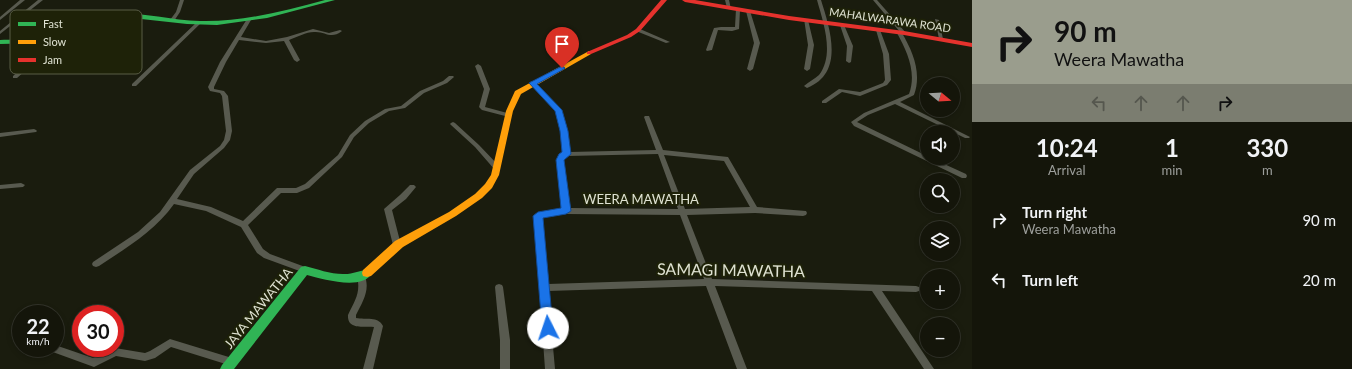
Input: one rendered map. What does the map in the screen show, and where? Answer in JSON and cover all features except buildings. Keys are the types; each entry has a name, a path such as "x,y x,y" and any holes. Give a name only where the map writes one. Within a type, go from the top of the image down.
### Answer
{"street":[{"path":"11,10 23,0"},
{"path":"29,10 42,0"},
{"path":"172,20 178,12 182,0"},
{"path":"142,17 199,23 222,23 249,20 332,0"},
{"path":"368,369 379,326 376,323 355,322 352,319 352,315 364,291 361,276 375,266 397,245 479,197 492,183 516,95 532,83 588,53 629,36 638,30 664,0"},
{"name":"MAHALWARAWA ROAD","path":"685,0 972,45"},
{"path":"807,86 822,74 831,54 826,23 819,0"},
{"path":"875,0 902,33 915,78 915,88 911,95 866,114 854,122 856,125 964,176"},
{"path":"709,50 716,29 722,28 733,30 737,28 731,6"},
{"path":"0,19 10,11"},
{"path":"748,11 758,43 750,69"},
{"path":"96,264 141,234 163,214 192,172 222,147 227,140 229,131 225,96 222,92 212,90 211,87 249,20"},
{"path":"806,20 811,44 807,69"},
{"path":"937,20 941,39"},
{"path":"134,85 199,23"},
{"path":"0,33 10,25"},
{"path":"842,25 850,46 848,61"},
{"path":"238,38 266,42 286,39 312,30 331,35 340,31"},
{"path":"638,30 668,42"},
{"path":"824,102 840,90 860,94 885,84 888,80 886,54 878,30"},
{"path":"286,39 297,60"},
{"path":"0,42 10,42"},
{"path":"478,66 487,89 482,107 484,109 510,115"},
{"path":"15,77 18,74"},
{"path":"244,225 280,190 302,189 314,180 340,156 357,130 368,122 387,110 403,107 422,92 444,82 451,77"},
{"path":"532,83 558,110 563,125 566,154"},
{"path":"896,102 967,137"},
{"path":"647,117 742,369"},
{"path":"453,124 477,146 496,168"},
{"path":"0,135 34,131"},
{"path":"566,211 560,160 562,156 566,154 660,152 726,159 755,210"},
{"path":"0,187 22,185"},
{"path":"397,245 388,209 412,187"},
{"path":"173,200 208,209 244,225 260,251 267,256 305,270"},
{"name":"WEERA MAWATHA","path":"550,369 545,288 538,216 566,211 682,212 755,210 803,213"},
{"name":"JAYA MAWATHA","path":"229,366 305,270 339,278 351,279 361,276"},
{"name":"SAMAGI MAWATHA","path":"545,288 710,282 916,290"},
{"path":"499,287 505,340 505,369"},
{"path":"875,288 929,369"},
{"path":"64,352 94,363 115,352 144,357 170,343 229,366"}],"traffic: fast":[{"path":"142,17 187,22 217,23 267,16 332,0"},
{"path":"0,42 10,42"},
{"path":"226,369 305,270 344,279 359,277 367,273"}],"traffic: slow":[{"path":"367,273 399,244 452,214 479,196 495,175 509,111 518,93 589,53"}],"traffic: jam":[{"path":"589,53 629,36 638,30 664,0"},
{"path":"685,0 789,18 904,33 972,45"}],"route":[{"path":"548,328 538,216 566,211 560,160 562,156 566,154 564,131 558,110 532,83 562,68"}]}
